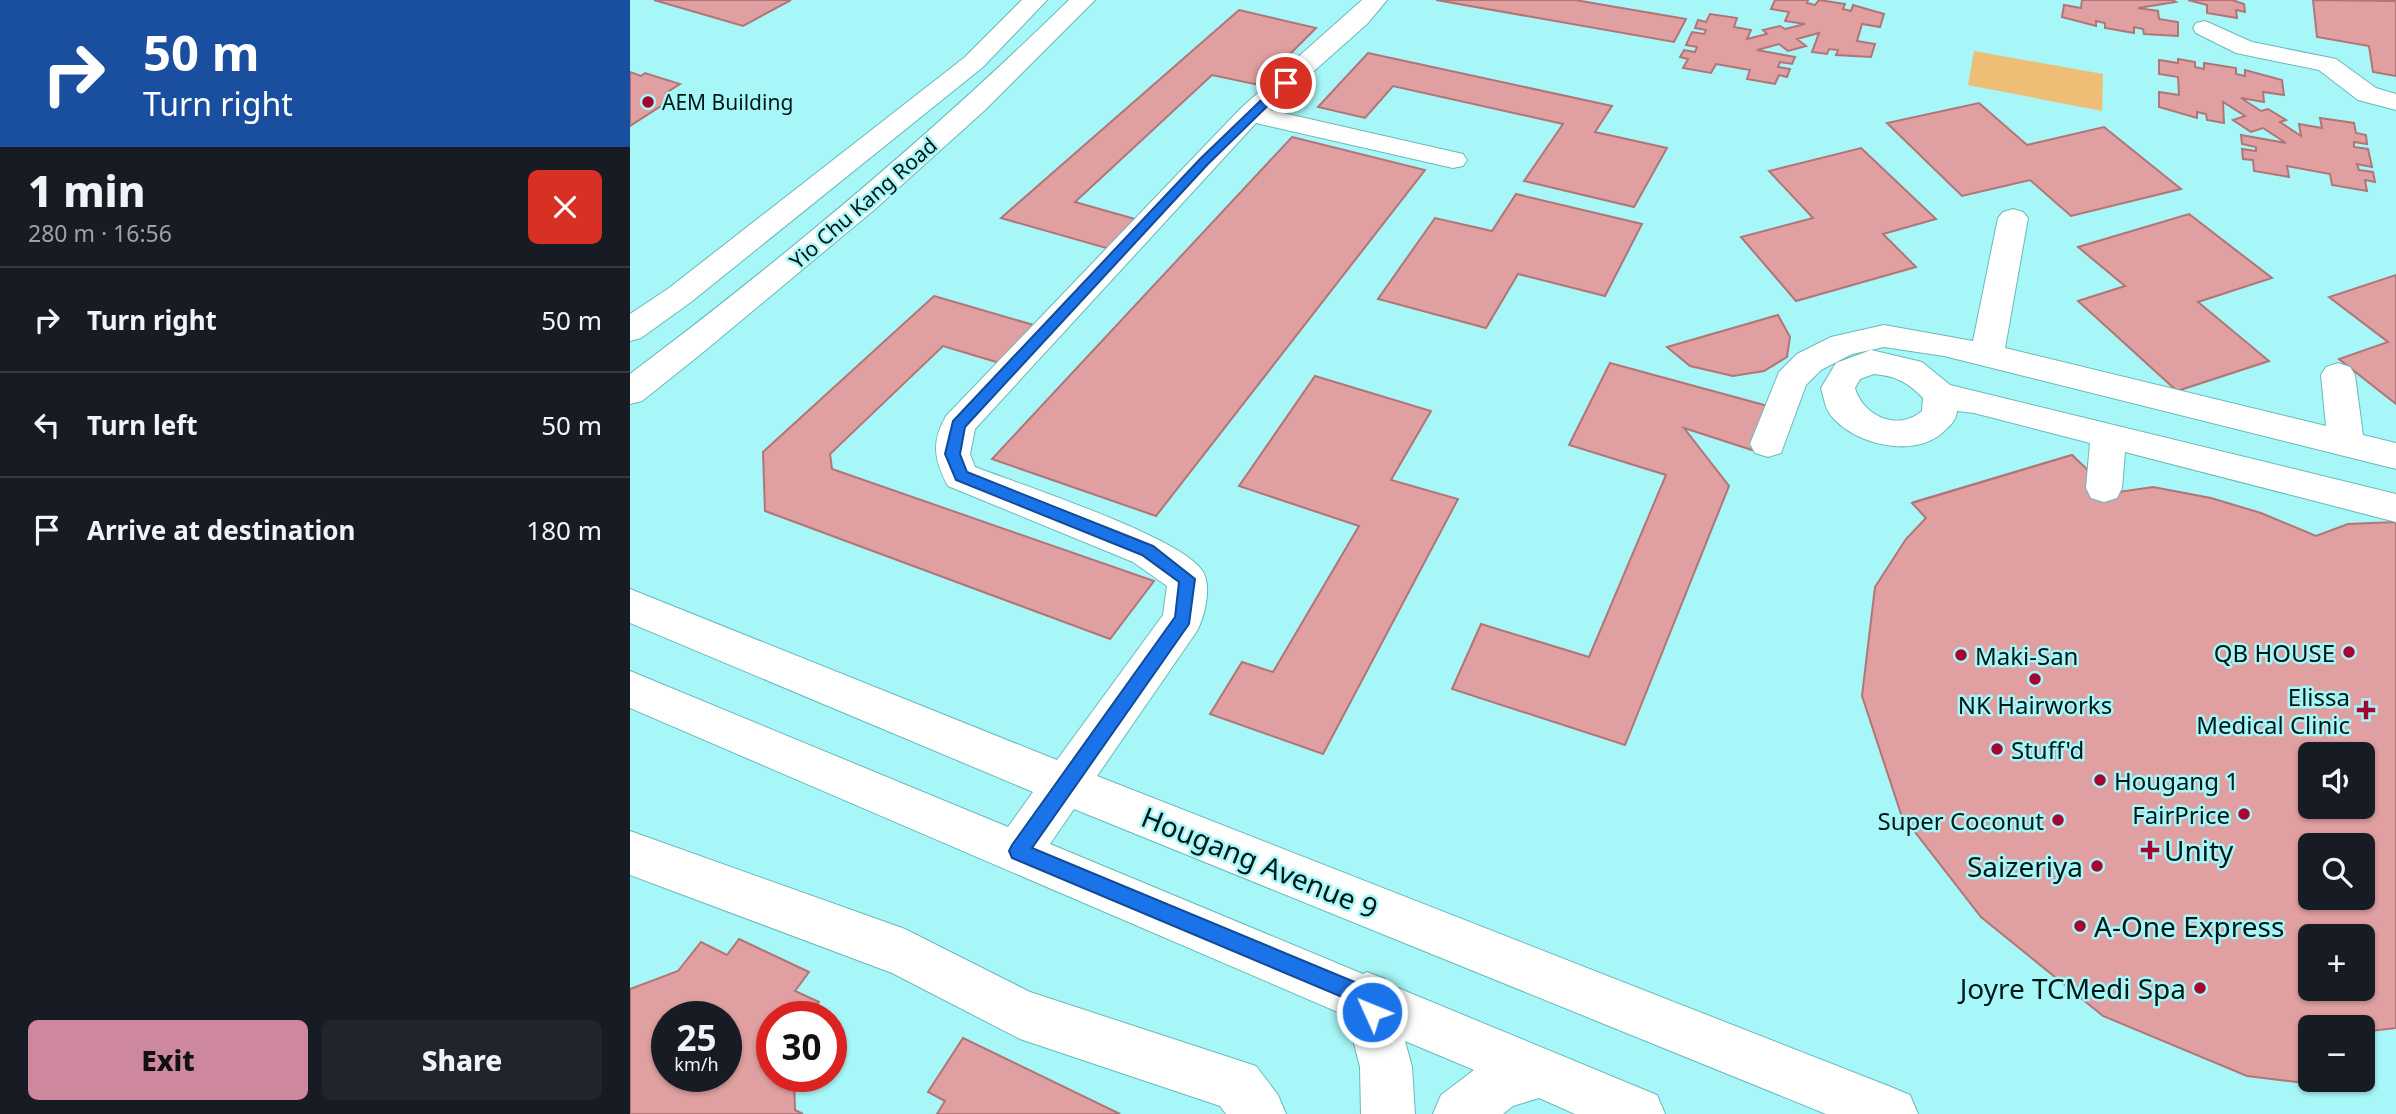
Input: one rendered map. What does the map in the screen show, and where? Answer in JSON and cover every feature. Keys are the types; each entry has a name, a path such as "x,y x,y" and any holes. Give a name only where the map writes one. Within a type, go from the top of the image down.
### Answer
{"street":[{"name":"Yio Chu Kang Road","path":"630,330 680,295 964,70 1035,0"},
{"name":"Yio Chu Kang Road","path":"630,392 867,203 1004,78 1083,0"},
{"path":"1018,851 1183,619 1187,579 1147,551 961,476 952,454 958,425 1250,114 1358,19 1375,0"},
{"path":"2205,28 2245,48 2326,64 2367,94 2396,103"},
{"path":"1250,114 1453,160"},
{"path":"1987,356 2013,218"},
{"path":"1768,444 1791,380 1810,362 1843,345 1884,337 1944,345 2396,456"},
{"path":"630,413 682,352"},
{"path":"2338,375 2346,444"},
{"path":"1940,396 1974,401 2396,508"},
{"path":"2104,488 2108,435"},
{"name":"Hougang Avenue 9","path":"630,605 1065,784 1891,1114"},
{"path":"630,689 1367,997 1638,1114"},
{"path":"630,853 905,953 1011,1027 1237,1085 1259,1114"},
{"path":"1367,997 1386,1067 1388,1114"},
{"path":"1460,1114 1499,1084 1539,1072"}],"shaded area":[{"path":"1974,51 2103,74 2102,111 1968,85"}],"building":[{"path":"654,0 791,0 743,26"},
{"path":"1436,0 1575,0 1686,19 1674,42"},
{"path":"1775,0 1808,0 1807,3 1815,5 1819,0 1845,4 1843,9 1851,11 1853,5 1884,14 1880,27 1862,24 1857,41 1875,44 1871,57 1836,55 1838,50 1829,49 1827,54 1812,52 1819,33 1797,39 1806,46 1788,51 1779,44 1757,50 1795,57 1792,64 1780,62 1778,67 1790,69 1787,77 1779,75 1775,84 1747,79 1750,70 1716,64 1711,73 1683,68 1688,59 1680,57 1684,50 1695,52 1697,47 1686,45 1692,32 1704,34 1706,30 1695,28 1698,20 1706,22 1710,14 1737,18 1734,27 1751,30 1747,39 1767,34 1763,30 1780,26 1785,29 1805,24 1785,21 1789,12 1771,9"},
{"path":"2082,0 2173,0 2176,2 2138,8 2158,11 2159,19 2178,22 2178,36 2144,34 2143,29 2134,27 2134,33 2105,28 2105,23 2096,21 2096,26 2062,17 2064,5 2081,8"},
{"path":"2188,0 2232,0 2244,4 2245,12 2236,10 2237,18 2207,13 2207,5"},
{"path":"2313,0 2396,1 2396,76 2373,72 2369,46 2317,37"},
{"path":"1239,10 1316,28 1259,85 1212,75 1075,202 1142,221 1113,250 1001,218"},
{"path":"1368,53 1612,106 1595,132 1667,148 1634,207 1524,181 1563,124 1393,86 1365,118 1318,107"},
{"path":"2178,59 2195,62 2195,67 2204,69 2204,63 2236,68 2236,74 2245,76 2245,70 2282,80 2284,95 2263,92 2264,102 2241,98 2261,111 2268,109 2286,120 2280,122 2301,136 2299,124 2322,128 2320,118 2354,123 2356,133 2366,135 2367,144 2354,142 2354,147 2368,149 2372,167 2357,164 2359,170 2373,172 2375,182 2365,180 2367,191 2332,185 2330,174 2287,166 2289,177 2254,171 2253,160 2243,159 2242,149 2256,151 2256,147 2242,144 2241,135 2286,143 2263,128 2251,132 2233,120 2245,116 2223,102 2224,123 2207,120 2206,114 2197,112 2197,118 2159,107 2159,92 2179,95 2178,77 2159,74 2159,60 2178,63"},
{"name":"AEM Building","path":"630,72 641,76 645,73 680,84 666,93 670,95 669,99 661,106 630,126"},
{"path":"1979,103 2027,145 2104,127 2181,189 2071,216 2030,180 1962,196 1887,123"},
{"path":"1292,137 1425,170 1156,516 992,459"},
{"path":"1861,148 1936,219 1883,234 1916,267 1796,301 1741,237 1813,218 1769,171"},
{"path":"1516,194 1642,224 1605,296 1518,274 1486,328 1378,299 1435,218 1492,231"},
{"path":"2189,214 2272,278 2198,302 2269,361 2177,391 2078,301 2125,286 2078,247"},
{"path":"2396,275 2396,404 2339,359 2388,342 2329,297"},
{"path":"934,296 1037,326 1000,363 943,346 830,454 832,469 1154,581 1110,639 765,511 763,452"},
{"path":"1778,315 1790,337 1787,357 1764,371 1733,376 1690,366 1667,347"},
{"path":"1610,363 1775,408 1758,452 1684,428 1729,486 1625,745 1452,689 1481,624 1589,657 1666,475 1569,445"},
{"path":"1315,376 1431,411 1391,480 1458,499 1323,754 1210,714 1242,662 1273,672 1359,526 1239,486"},
{"path":"2072,455 2231,618 2067,681 1914,502"},
{"name":"Hougang 1","path":"2072,455 2112,493 2153,487 2211,498 2261,513 2316,536 2348,524 2396,522 2396,1028 2375,1030 2375,1015 2298,1015 2298,1082 2247,1076 2103,1016 1981,917 1901,814 1862,696 1875,587 1906,539 1926,518 1912,503"},
{"path":"739,939 809,972 795,991 817,1001 756,1001 756,1092 794,1092 795,1110 803,1114 630,1114 630,989 678,971 701,942 727,955"},
{"path":"963,1038 1120,1114 937,1114 945,1101 928,1092"}],"place":[{"name":"AEM Building","path":"648,102"},
{"name":"QB HOUSE","path":"2349,652"},
{"name":"Maki-San","path":"1961,655"},
{"name":"NK Hairworks","path":"2035,679"},
{"name":"Elissa Medical Clinic","path":"2366,710"},
{"name":"Stuff'd","path":"1997,749"},
{"name":"Hougang 1","path":"2100,780"},
{"name":"FairPrice","path":"2244,814"},
{"name":"Super Coconut","path":"2058,820"},
{"name":"Unity","path":"2150,850"},
{"name":"Saizeriya","path":"2097,866"},
{"name":"A-One Express","path":"2080,926"},
{"name":"Joyre TCMedi Spa","path":"2200,988"}],"route":[{"path":"1286,83 1250,114 958,425 952,454 961,476 1147,551 1187,579 1183,619 1018,851 1367,997 1372,1012"}]}
